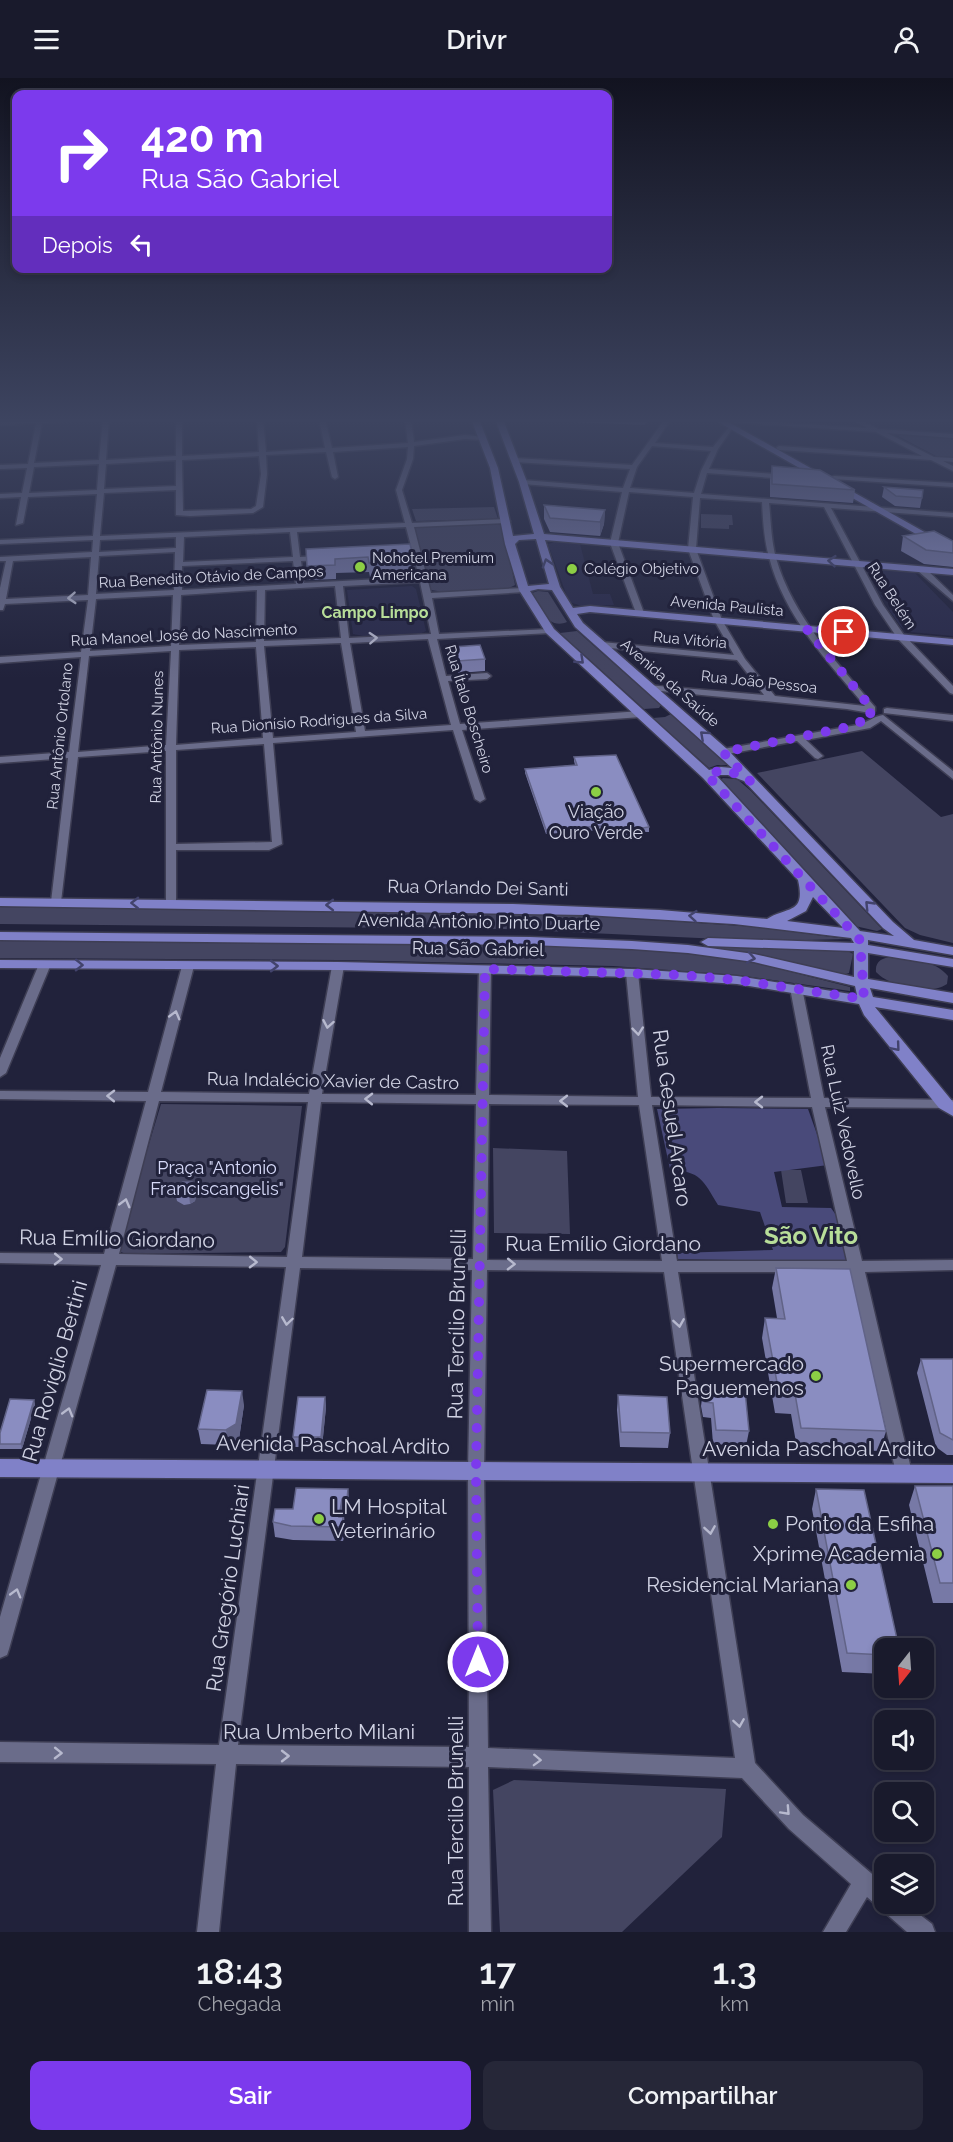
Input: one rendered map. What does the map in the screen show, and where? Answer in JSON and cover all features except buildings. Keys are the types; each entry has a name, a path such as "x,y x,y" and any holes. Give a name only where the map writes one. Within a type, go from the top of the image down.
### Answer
{"main road":[{"name":"Avenida da Saúde","path":"505,506 510,544 524,590 550,631 707,775 855,933 862,947 861,982 864,999 877,1024 950,1106"},
{"name":"Avenida da Saúde","path":"530,506 555,587 579,625 723,752 888,925 914,943 951,961"},
{"path":"870,506 953,552"},
{"path":"883,506 951,543"},
{"path":"510,544 513,539 520,537 539,536 953,572"},
{"path":"524,590 538,586 555,587"},
{"name":"Avenida Paulista","path":"571,614 574,611 585,609 640,613 953,642"},
{"path":"550,631 569,630 579,625"},
{"path":"641,714 660,714 666,711 668,702"},
{"path":"707,775 721,770 729,771 750,781"},
{"path":"752,921 777,920 802,908 808,894 803,877"},
{"name":"Rua Orlando Dei Santi","path":"0,902 566,908 752,921 855,933 914,943"},
{"name":"Avenida Antônio Pinto Duarte","path":"0,928 610,936 769,945 862,947 951,961"},
{"name":"Avenida Antônio Pinto Duarte","path":"0,936 530,941 633,945 697,950 753,958 861,982 953,998"},
{"name":"Rua São Gabriel","path":"0,964 338,966 632,973 737,980 953,1015"},
{"name":"Avenida Paschoal Ardito","path":"0,1468 953,1474"}],"street":[{"path":"19,523 21,506"},
{"name":"Rua Antônio Ortolano","path":"56,902 92,596 100,506"},
{"path":"179,506 179,513 253,511 259,506"},
{"name":"Rua Ítalo Boscheiro","path":"404,506 436,632 432,640 456,726 480,799"},
{"path":"622,506 614,543 640,613"},
{"path":"696,506 692,549 718,620 740,658 772,699"},
{"path":"766,506 772,556 785,591 806,628 879,714 953,776"},
{"name":"Rua Belém","path":"826,506 879,605 902,637 953,691"},
{"path":"832,506 953,515"},
{"path":"0,542 506,520"},
{"path":"293,529 300,586"},
{"name":"Rua Antônio Nunes","path":"171,904 171,747 180,534"},
{"path":"0,559 180,550"},
{"path":"407,554 418,554"},
{"path":"0,604 10,558"},
{"path":"179,564 330,558"},
{"path":"921,569 953,599"},
{"name":"Rua Benedito Otávio de Campos","path":"0,604 92,596 424,579"},
{"path":"339,584 345,640 361,733"},
{"path":"171,847 269,847 277,844 260,644 261,588"},
{"path":"428,596 524,590"},
{"name":"Rua Manoel José do Nascimento","path":"0,660 174,648 550,631"},
{"name":"Rua Vitória","path":"602,645 740,658"},
{"path":"443,679 487,676"},
{"name":"Rua João Pessoa","path":"650,687 829,704 879,714 953,718"},
{"name":"Rua Dionísio Rodrigues da Silva","path":"0,760 641,714"},
{"path":"723,752 874,724 879,714"},
{"path":"798,737 818,756"},
{"path":"0,1073 45,964"},
{"name":"Rua Roviglio Bertini","path":"0,1649 110,1259 188,966"},
{"name":"Rua Gregório Luchiari","path":"208,1932 227,1755 315,1098 338,966"},
{"name":"Rua Tercílio Brunelli","path":"480,1932 476,1471 485,969"},
{"name":"Rua Gesuel Arcaro","path":"632,973 645,1101 746,1768"},
{"name":"Rua Luiz Vedovello","path":"796,988 818,1103 904,1473"},
{"name":"Rua Indalécio Xavier de Castro","path":"0,1095 950,1106"},
{"name":"Rua Emílio Giordano","path":"0,1258 294,1263 953,1266"},
{"name":"Rua Umberto Milani","path":"0,1752 478,1757 746,1768"},
{"path":"746,1768 796,1822 874,1890"},
{"path":"834,1932 864,1881"},
{"path":"902,1914 924,1932"}],"shaded area":[{"name":"Colégio Objetivo","path":"555,542 580,544 593,594 610,594 614,605 582,606 569,602 548,544"},
{"path":"869,571 914,572 953,612 953,636 910,632 901,627 889,610 895,610 884,597 878,596 883,595"},
{"path":"412,586 416,589 426,631 363,636 353,634 347,590"},
{"path":"657,1109 808,1109 828,1165 774,1172 782,1207 831,1208 836,1215 847,1262 678,1259 677,1253 773,1250 760,1212 718,1205 709,1189 695,1175 670,1169"}],"green space":[{"path":"494,507 498,519 416,521 412,509"},
{"path":"701,514 732,515 733,525 729,525 729,529 701,528"},
{"path":"494,522 503,526 515,585 509,588 444,592 431,590 415,528"},
{"path":"548,592 567,622 555,623 545,616 532,593"},
{"path":"577,631 661,705 659,708 644,709 560,633"},
{"path":"673,713 729,765 709,768 653,718 665,717"},
{"path":"862,751 941,817 953,814 953,943 920,935 905,928 757,773"},
{"path":"723,778 737,779 751,791 882,929 877,931 855,926 720,780"},
{"path":"0,907 536,912 757,927 847,939 766,941 504,929 0,924"},
{"path":"0,941 531,944 631,948 688,952 748,961 850,987 850,991 737,975 613,966 340,960 0,958"},
{"path":"722,947 846,950 853,954 849,973 843,975 769,957 722,949"},
{"path":"892,957 930,963 948,976 947,984 940,988 921,989 900,986 891,982 876,972 876,968 880,961"},
{"name":"Praça \"Antonio Franciscangelis\"","path":"161,1104 302,1106 285,1247 281,1252 126,1254 121,1252 118,1247"},
{"path":"493,1148 567,1151 570,1234 494,1233"},
{"path":"781,1170 801,1170 808,1203 786,1203"},
{"path":"514,1780 726,1789 722,1837 622,1932 500,1932 493,1790"}],"place":[{"name":"Nohotel Premium Americana","path":"360,567"},
{"name":"Colégio Objetivo","path":"572,569"},
{"name":"Viação Ouro Verde","path":"596,792"},
{"name":"Supermercado Paguemenos","path":"816,1376"},
{"name":"LM Hospital Veterinário","path":"319,1519"},
{"name":"Ponto da Esfiha","path":"773,1524"},
{"name":"Xprime Academia","path":"937,1554"},
{"name":"Residencial Mariana","path":"851,1585"}],"district":[{"name":"Campo Limpo","path":"375,612"},
{"name":"São Vito","path":"811,1236"}],"route":[{"path":"478,1662 476,1471 485,969 680,975 737,980 864,999 861,982 862,947 851,927 707,775 714,771 729,771 750,781 723,752 849,727 873,716 869,713 872,709 806,628 844,632"}]}
